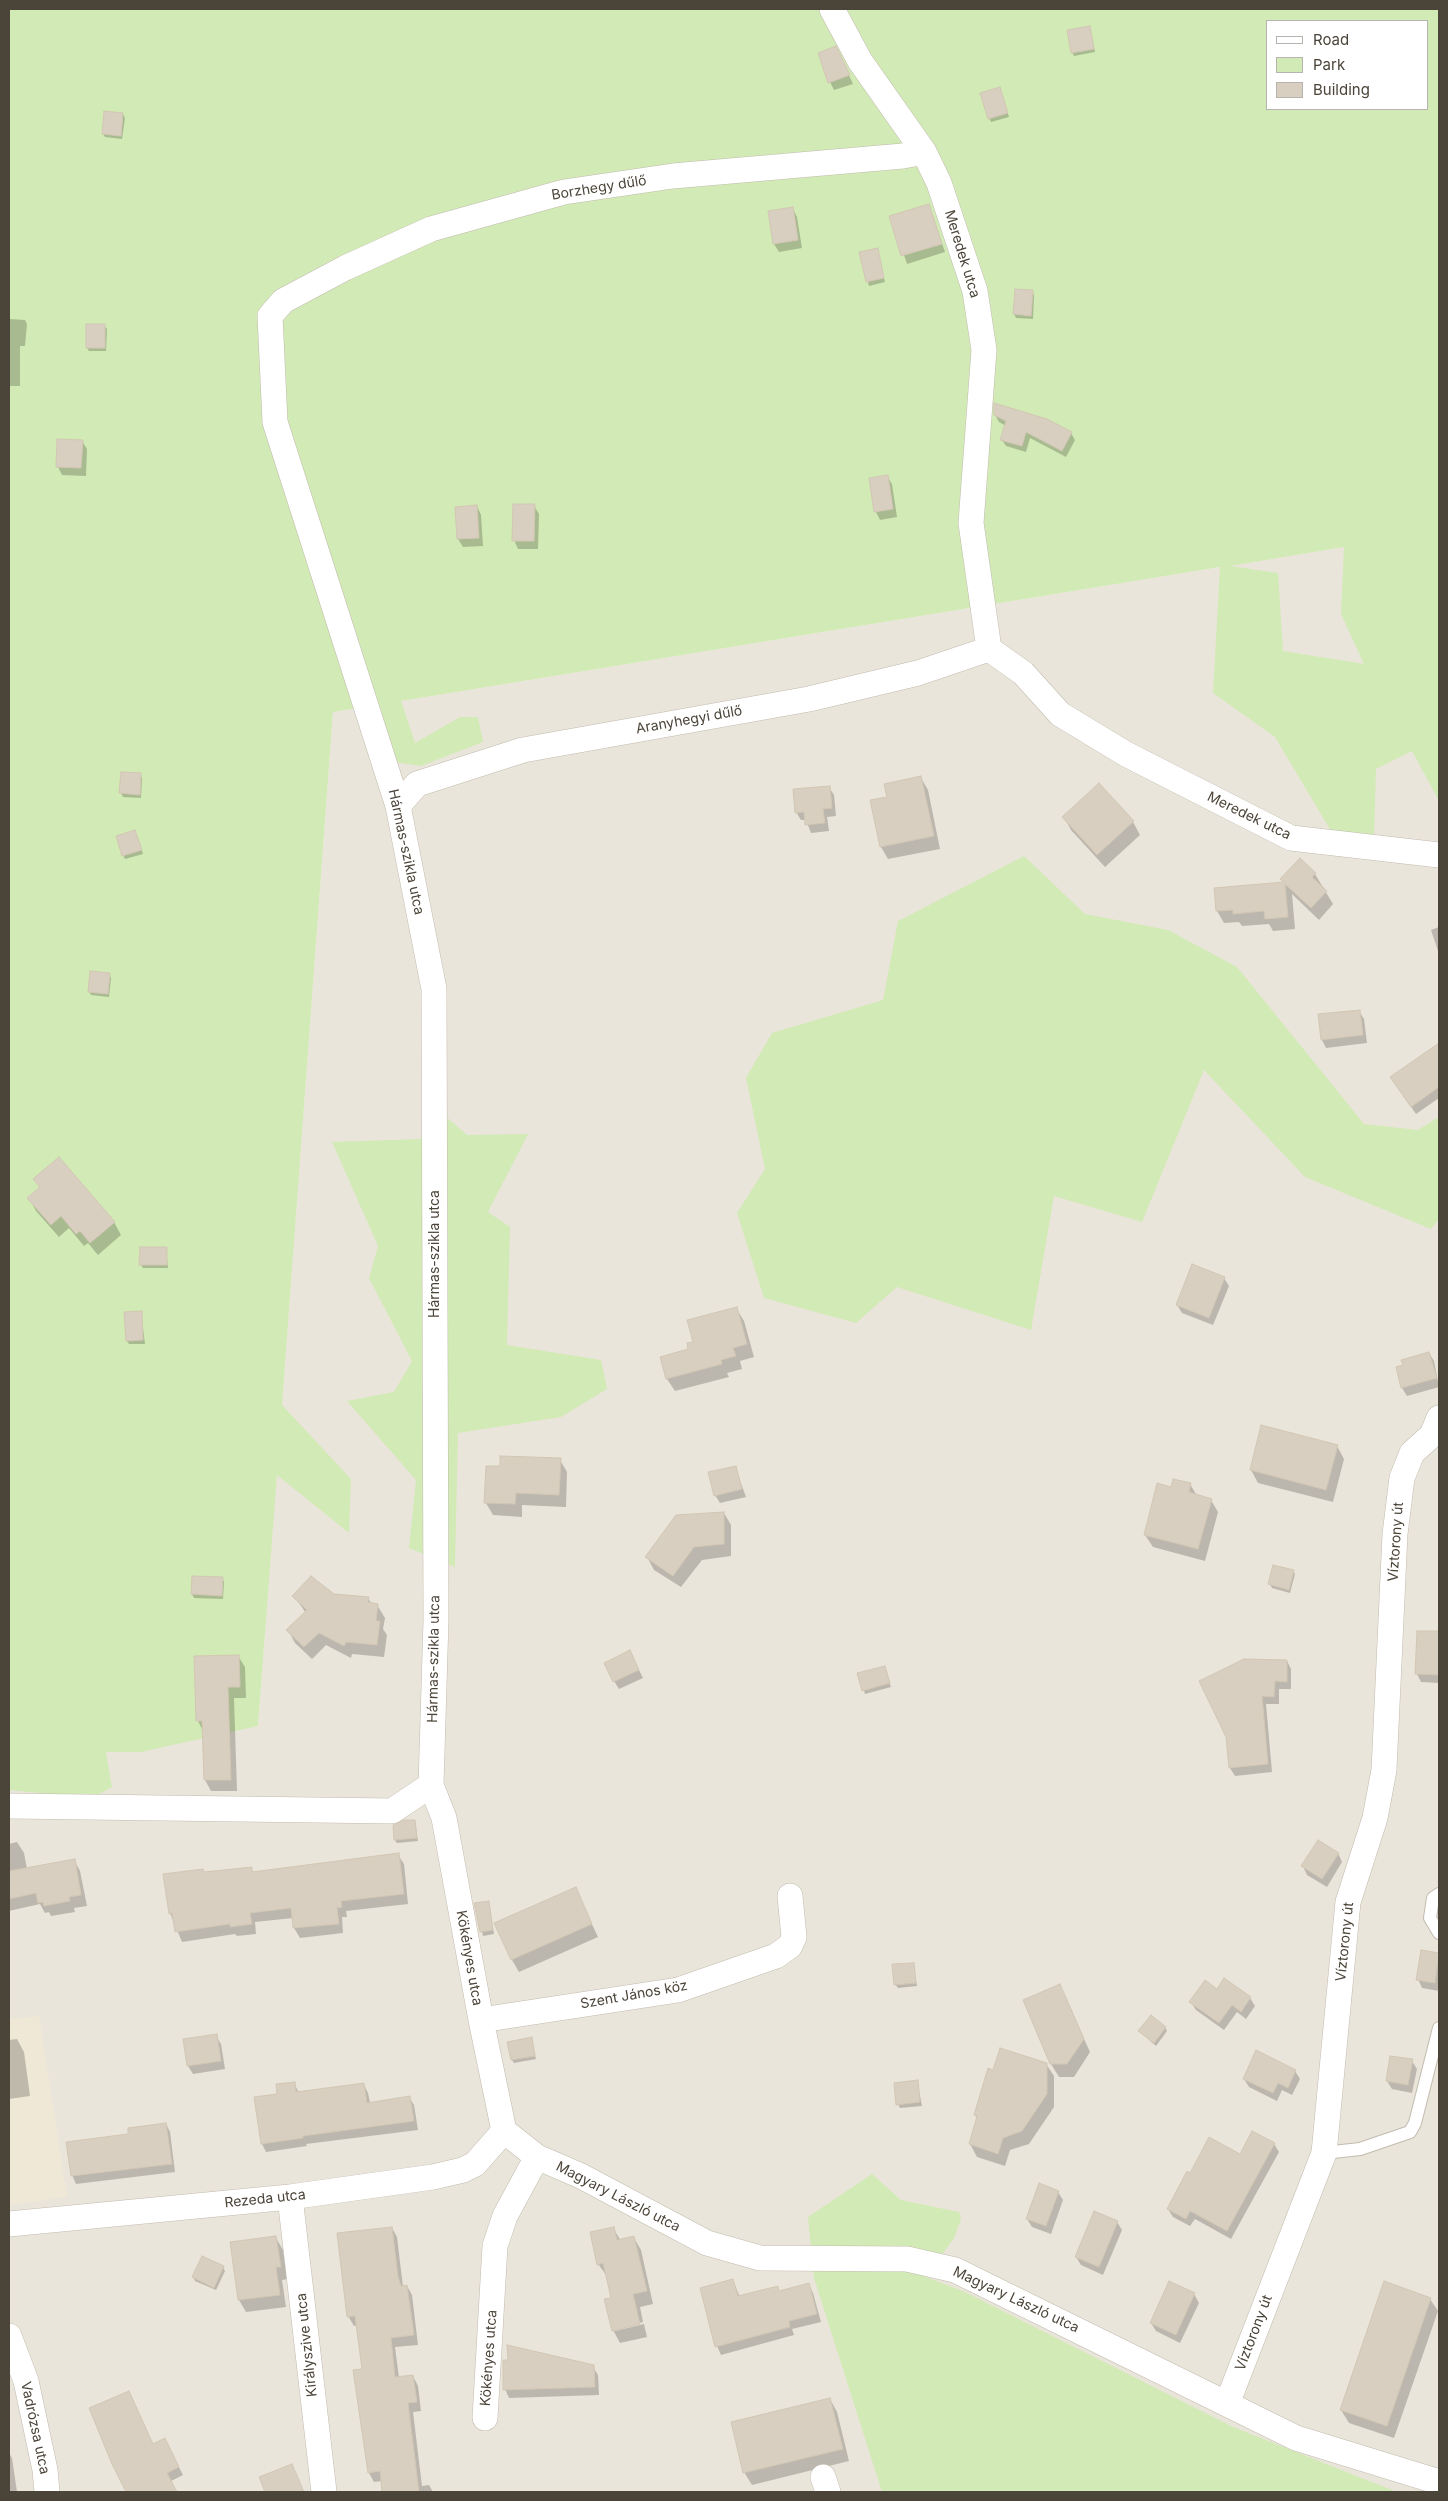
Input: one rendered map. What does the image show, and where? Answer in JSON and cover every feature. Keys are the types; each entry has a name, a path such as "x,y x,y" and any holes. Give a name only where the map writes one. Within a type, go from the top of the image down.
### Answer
{"street":[{"name":"Meredek utca","path":"832,9 860,61 924,152 939,184 975,291 984,350 971,523 989,649 1022,673 1060,714 1126,754 1292,838 1439,855"},
{"name":"Borzhegy dűlő","path":"270,316 284,301 345,268 431,229 564,192 673,176 903,156 924,152"},
{"name":"Hármas-szikla utca","path":"270,316 275,422 398,806 434,989 436,1620 431,1785"},
{"name":"Aranyhegyi dűlő","path":"398,806 417,784 512,753 809,699 918,673 989,649"},
{"name":"Víztorony út","path":"1227,2404 1324,2153 1348,1902 1375,1818 1384,1770 1396,1534 1402,1478 1412,1453 1437,1431"},
{"path":"9,1806 392,1811 431,1785"},
{"name":"Kökényes utca","path":"431,1785 444,1818 481,2020 504,2131"},
{"name":"Szent János köz","path":"481,2020 678,1990 776,1956 790,1946 794,1937 790,1896"},
{"name":"Magyary László utca","path":"504,2131 536,2157 582,2176 706,2243 760,2258 907,2259 954,2270 1296,2438 1439,2482"},
{"name":"Rezeda utca","path":"9,2224 290,2197 433,2177 463,2170 475,2164 504,2131"},
{"name":"Kökényes utca","path":"485,2418 496,2246 505,2216 536,2157"},
{"name":"Királyszive utca","path":"290,2197 324,2492"},
{"name":"Vadrózsa utca","path":"9,2336 26,2381 45,2470 47,2492"}],"lane":[{"path":"1439,1894 1433,1898 1430,1918 1439,1933"},
{"path":"1324,2153 1360,2149 1410,2132 1415,2123 1439,2028"}],"shaded area":[{"path":"1439,396 1439,2492 9,2492 9,1751 258,1726 333,712 1422,534"},
{"path":"39,2016 67,2197 9,2205 9,2019"}],"green space":[{"path":"9,9 1439,9 1439,801 1412,751 1376,769 1374,839 1334,836 1275,737 1213,693 1220,567 401,701 415,743 460,717 478,717 483,742 421,766 394,762 377,705 333,712 282,1405 351,1479 349,1533 277,1475 258,1726 141,1752 106,1752 112,1787 92,1798 9,1790","holes":["1344,547 1341,614 1364,664 1283,651 1278,573 1230,566"]},
{"path":"1024,856 1085,914 1168,930 1237,967 1364,1124 1418,1130 1439,1117 1439,1219 1431,1229 1305,1177 1204,1070 1142,1222 1054,1196 1031,1330 897,1287 856,1323 764,1298 737,1213 765,1169 746,1078 772,1033 883,1000 898,921"},
{"path":"444,1115 467,1135 528,1134 488,1212 510,1227 507,1345 601,1360 607,1389 561,1417 458,1433 455,1567 409,1548 416,1480 347,1401 394,1392 412,1361 369,1278 378,1246 332,1142 420,1139"},
{"path":"872,2174 901,2200 959,2212 961,2219 954,2238 926,2277 965,2292 1233,2427 1397,2492 882,2492 814,2278 808,2217"}],"building":[{"path":"1090,26 1094,49 1071,53 1067,30"},
{"path":"836,46 850,75 828,83 818,53"},
{"path":"1000,87 1008,113 988,119 980,93"},
{"path":"104,111 123,113 121,136 102,134"},
{"path":"929,204 942,244 901,256 889,216"},
{"path":"793,207 798,240 773,244 768,211"},
{"path":"878,248 884,278 866,282 859,252"},
{"path":"1015,289 1033,290 1031,316 1013,314"},
{"path":"86,324 105,324 105,348 86,348"},
{"path":"994,403 1047,419 1072,432 1062,451 1026,432 1022,446 1000,440 1006,421 994,415"},
{"path":"57,439 83,440 81,468 56,467"},
{"path":"888,475 893,509 874,512 869,478"},
{"path":"513,504 535,504 534,541 512,541"},
{"path":"477,505 479,538 457,539 455,507"},
{"path":"121,772 141,773 140,795 119,793"},
{"path":"921,776 934,836 880,847 870,800 887,797 884,784"},
{"path":"1099,783 1134,821 1097,855 1062,817"},
{"path":"830,786 832,808 823,809 825,823 805,825 804,812 795,813 793,789"},
{"path":"135,830 142,850 122,856 116,836"},
{"path":"1300,858 1316,873 1312,877 1327,891 1311,908 1285,884 1288,917 1265,919 1264,911 1233,914 1233,910 1216,911 1214,888 1284,882 1280,879"},
{"path":"90,971 110,973 108,994 88,992"},
{"path":"1360,1010 1363,1035 1321,1040 1318,1014"},
{"path":"1439,1043 1439,1087 1411,1107 1390,1077"},
{"path":"59,1157 115,1222 90,1243 80,1231 76,1234 61,1216 51,1225 27,1198 40,1187 33,1179"},
{"path":"140,1247 167,1247 167,1265 139,1265"},
{"path":"1192,1264 1225,1277 1209,1318 1176,1305"},
{"path":"737,1307 747,1344 733,1348 736,1356 721,1360 722,1364 666,1379 660,1357 688,1349 687,1343 693,1342 687,1320"},
{"path":"142,1311 143,1340 126,1341 124,1312"},
{"path":"1429,1352 1437,1378 1401,1388 1396,1367 1403,1365 1401,1360"},
{"path":"1261,1425 1338,1445 1326,1490 1250,1470"},
{"path":"500,1456 561,1458 559,1495 516,1493 515,1504 484,1503 486,1466 500,1466"},
{"path":"736,1466 742,1489 714,1496 708,1472"},
{"path":"1173,1479 1191,1483 1189,1492 1212,1499 1198,1549 1144,1535 1157,1483 1171,1487"},
{"path":"724,1512 724,1544 694,1547 673,1576 645,1557 676,1515"},
{"path":"1273,1565 1294,1570 1289,1590 1268,1584"},
{"path":"192,1576 223,1577 222,1596 191,1594"},
{"path":"311,1576 334,1594 369,1597 368,1602 378,1604 376,1621 380,1621 377,1645 346,1642 344,1646 319,1633 304,1647 286,1630 307,1610 292,1596"},
{"path":"1417,1631 1439,1631 1439,1675 1415,1674"},
{"path":"630,1650 639,1670 613,1682 604,1663"},
{"path":"239,1655 240,1687 228,1687 231,1780 204,1780 202,1721 196,1721 194,1656"},
{"path":"1244,1659 1287,1660 1287,1682 1275,1681 1274,1697 1262,1696 1268,1764 1229,1768 1226,1737 1199,1681"},
{"path":"885,1666 890,1683 862,1691 857,1673"},
{"path":"404,1820 415,1820 417,1838 394,1840 393,1825"},
{"path":"1318,1840 1339,1853 1322,1879 1301,1866"},
{"path":"399,1853 404,1894 341,1901 342,1907 337,1908 339,1924 293,1928 291,1908 250,1913 252,1924 230,1927 230,1924 175,1932 172,1913 169,1914 163,1874 203,1869 204,1872 252,1867 252,1872"},
{"path":"75,1859 81,1895 69,1897 70,1901 44,1906 43,1902 38,1903 36,1893 9,1899 9,1871"},
{"path":"576,1887 592,1924 511,1960 494,1923"},
{"path":"489,1901 493,1930 480,1932 474,1903"},
{"path":"1421,1950 1439,1953 1435,1983 1416,1980"},
{"path":"914,1963 916,1983 894,1985 892,1964"},
{"path":"1224,1978 1251,1997 1241,2012 1232,2005 1219,2023 1189,2002 1205,1980 1217,1989"},
{"path":"1060,1984 1084,2039 1067,2064 1050,2064 1023,2000"},
{"path":"1151,2015 1166,2027 1154,2043 1138,2031"},
{"path":"217,2034 221,2061 187,2066 183,2039"},
{"path":"532,2037 535,2056 511,2060 507,2042"},
{"path":"1000,2048 1047,2063 1047,2094 1022,2131 1003,2138 998,2154 969,2144 977,2116 974,2115 988,2068 993,2070"},
{"path":"1256,2050 1296,2070 1288,2088 1278,2083 1273,2093 1243,2079"},
{"path":"1390,2056 1413,2059 1408,2085 1386,2081"},
{"path":"918,2080 920,2102 896,2105 894,2083"},
{"path":"295,2082 296,2092 364,2083 367,2103 410,2096 414,2121 303,2136 303,2138 261,2144 254,2097 277,2094 276,2084"},
{"path":"166,2123 172,2164 71,2176 66,2142 128,2134 128,2128"},
{"path":"1252,2131 1275,2143 1227,2231 1190,2211 1186,2219 1167,2209 1187,2171 1190,2173 1209,2137 1240,2154"},
{"path":"1039,2183 1059,2191 1046,2226 1026,2219"},
{"path":"1094,2211 1118,2221 1099,2267 1075,2257"},
{"path":"392,2227 398,2276 401,2286 407,2285 414,2335 391,2338 395,2377 413,2375 417,2402 408,2403 419,2492 382,2492 380,2471 368,2473 353,2370 362,2369 355,2316 347,2317 337,2233"},
{"path":"614,2227 617,2240 634,2236 647,2291 633,2294 640,2324 612,2331 604,2299 611,2298 603,2263 597,2265 590,2232"},
{"path":"276,2236 281,2267 276,2267 280,2295 238,2300 230,2242"},
{"path":"202,2256 224,2266 214,2288 192,2277"},
{"path":"733,2279 738,2296 778,2286 779,2291 809,2283 817,2314 789,2321 790,2327 715,2347 700,2288"},
{"path":"1169,2281 1195,2293 1176,2335 1150,2323"},
{"path":"1384,2281 1431,2298 1387,2426 1340,2410"},
{"path":"507,2345 594,2365 595,2387 503,2390 503,2360 508,2360"},
{"path":"129,2391 153,2444 165,2438 179,2467 167,2473 177,2492 126,2492 112,2464 89,2408"},
{"path":"830,2398 843,2449 743,2473 731,2422"},
{"path":"292,2464 304,2492 265,2492 259,2477"}]}
